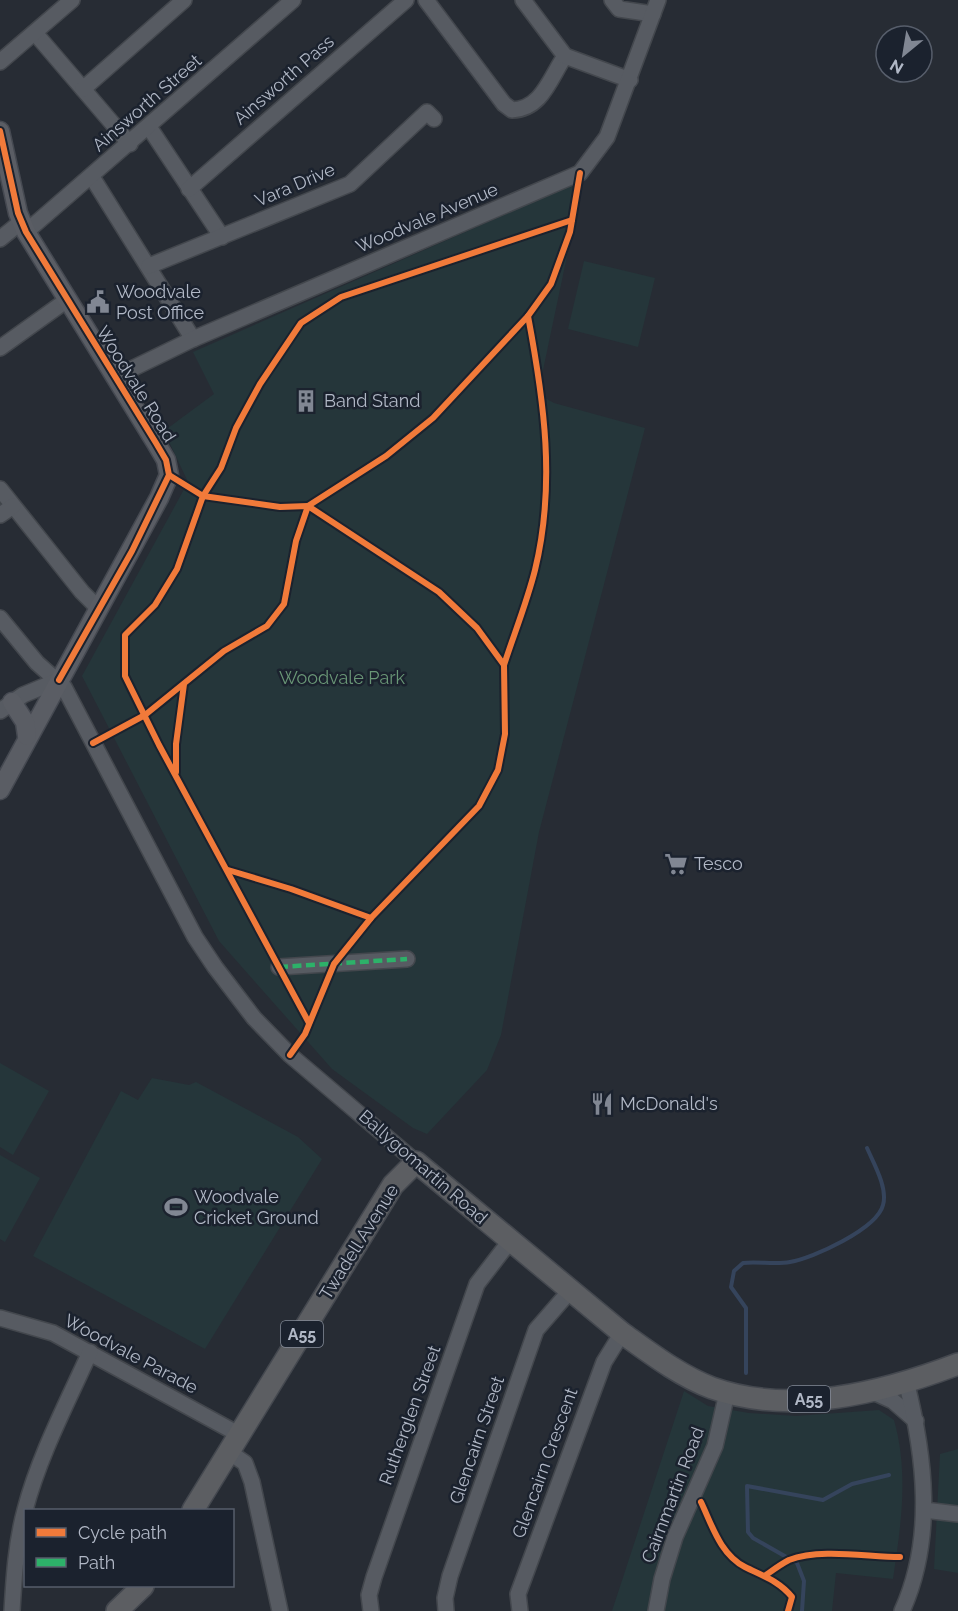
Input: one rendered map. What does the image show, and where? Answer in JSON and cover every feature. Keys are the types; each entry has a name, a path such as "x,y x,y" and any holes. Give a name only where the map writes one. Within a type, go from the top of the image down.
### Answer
{"highway":[{"name":"Ballygomartin Road","path":"416,1162 569,1292 622,1333 697,1380 727,1393 776,1400 821,1398 871,1391 958,1364"},
{"name":"Twadell Avenue","path":"194,1509 393,1185 416,1162"},
{"path":"117,1611 142,1587"}],"main road":[{"name":"Woodvale Road","path":"0,130 23,227 166,460 169,475 132,551 27,736 0,789"},
{"path":"6,707 25,722 27,736"}],"street":[{"path":"0,62 72,0"},
{"path":"83,89 184,0"},
{"name":"Ainsworth Street","path":"0,239 23,227 92,177 292,0"},
{"name":"Ainsworth Pass","path":"189,189 405,0"},
{"path":"426,0 504,104 512,110 533,105 543,94 565,56"},
{"path":"523,0 565,56 630,80"},
{"path":"612,0 618,9 656,7"},
{"name":"Woodvale Avenue","path":"115,377 194,339 580,173 607,137 656,7"},
{"path":"35,33 130,144"},
{"name":"Vara Drive","path":"149,266 350,183 427,112 434,119"},
{"path":"149,128 222,237"},
{"path":"92,177 194,339"},
{"path":"0,348 67,300"},
{"path":"0,489 82,592 99,609"},
{"path":"0,515 13,506"},
{"path":"0,618 37,663 59,680"},
{"path":"6,707 39,686 59,680"},
{"name":"Ballygomartin Road","path":"59,680 195,937 234,994 290,1055 416,1162"},
{"path":"279,967 407,959"},
{"name":"Rutherglen Street","path":"371,1611 369,1595 374,1577 477,1284 510,1241"},
{"name":"Glencairn Street","path":"446,1611 445,1598 450,1576 537,1330 569,1292"},
{"name":"Woodvale Parade","path":"0,1318 52,1334 90,1352 234,1443 252,1482 280,1611"},
{"name":"Glencairn Crescent","path":"520,1611 518,1594 604,1362 622,1333"},
{"path":"25,1509 50,1441 90,1352"},
{"path":"902,1611 916,1566 924,1510 922,1453 906,1382"},
{"path":"871,1391 893,1401 916,1421"},
{"name":"Cairnmartin Road","path":"656,1611 662,1579 675,1537 715,1446 727,1393"},
{"path":"924,1510 958,1514"},
{"path":"12,1611 18,1546 24,1514"}],"green space":[{"name":"Woodvale Park","path":"583,180 538,394 554,403 645,428 539,832 501,1035 487,1070 427,1134 413,1128 332,1069 219,941 82,676 188,482 164,431 214,394 193,352"},
{"path":"584,261 655,278 638,347 568,329"},
{"path":"0,1063 49,1091 13,1155 0,1147"},
{"name":"Woodvale Cricket Ground","path":"152,1078 189,1085 196,1082 298,1137 322,1159 205,1349 33,1256 121,1091 138,1100"},
{"path":"0,1155 40,1178 5,1242 0,1239"},
{"path":"684,1391 708,1406 749,1413 796,1416 879,1410 894,1420 899,1440 902,1499 893,1579 836,1573 832,1611 612,1611"},
{"path":"958,1449 958,1573 934,1569 940,1454"}],"waterway":[{"path":"746,1373 746,1308 731,1287 734,1271 743,1263 784,1263 813,1255 843,1241 869,1223 883,1205 884,1191 867,1148"},
{"path":"802,1611 804,1581 797,1563 753,1538 748,1532 747,1486 823,1500 852,1484 889,1475"}],"marked path":[{"path":"279,967 407,959"}],"cycle path":[{"path":"0,131 18,213 26,232 156,443 166,460 169,475 132,551 59,680"},
{"path":"504,665 535,570 545,506 543,411 528,316 551,284 570,232 580,173"},
{"path":"309,1023 159,745 125,676 125,635 155,605 177,569 203,496 221,468 236,428 260,384 301,323 341,297 572,220"},
{"path":"93,743 145,715 224,651 267,626 284,604 296,541 308,506 386,456 433,418 528,316"},
{"path":"169,475 203,496 280,507 308,506 439,592 477,628 504,665 505,734 498,770 479,806 371,918 334,964 305,1034 290,1055"},
{"path":"176,772 176,744 184,684"},
{"path":"228,870 291,889 371,918"},
{"path":"701,1502 729,1555 745,1567 776,1583 792,1597 788,1611"},
{"path":"766,1575 789,1560 815,1554 900,1557"}],"place":[{"name":"Woodvale Post Office","path":"98,302"},
{"name":"Band Stand","path":"306,401"},
{"name":"Tesco","path":"676,864"},
{"name":"McDonald's","path":"602,1104"},
{"name":"Woodvale Cricket Ground","path":"176,1207"}]}
